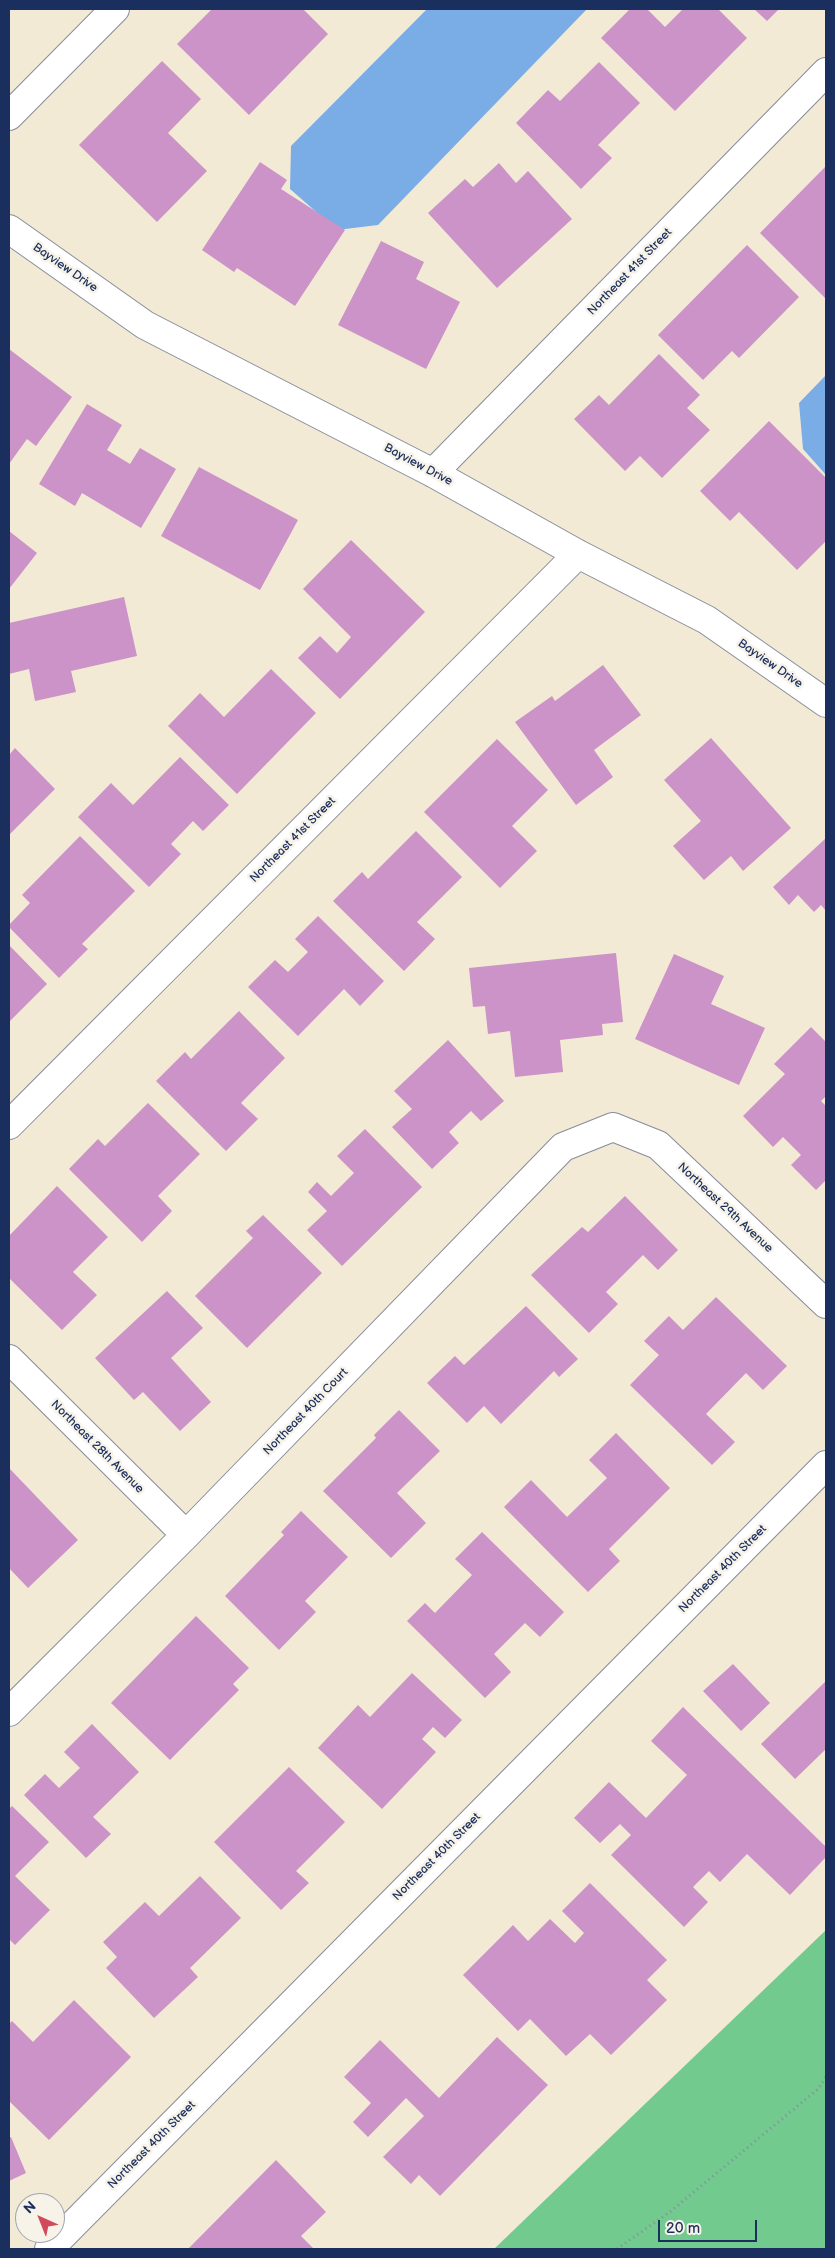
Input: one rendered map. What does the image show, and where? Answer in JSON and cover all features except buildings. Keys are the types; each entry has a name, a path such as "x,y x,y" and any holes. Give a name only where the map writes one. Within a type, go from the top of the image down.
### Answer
{"street":[{"path":"9,116 115,9"},
{"name":"Northeast 41st Street","path":"433,472 826,72"},
{"name":"Bayview Drive","path":"9,229 145,325 433,472 578,554 707,620 826,703"},
{"name":"Northeast 41st Street","path":"9,1125 578,554"},
{"name":"Northeast 29th Avenue","path":"613,1127 658,1145 826,1304"},
{"name":"Northeast 40th Court","path":"9,1712 186,1535 563,1147 613,1127"},
{"name":"Northeast 28th Avenue","path":"9,1358 186,1535"},
{"name":"Northeast 40th Street","path":"49,2249 826,1465"}],"path":[{"path":"617,2249 693,2193 818,2089 826,2077"}],"green space":[{"path":"826,1930 826,2249 494,2249"}],"water":[{"path":"427,9 587,9 378,225 337,230 290,189 291,146"},
{"path":"826,375 826,475 803,449 799,403"}]}
